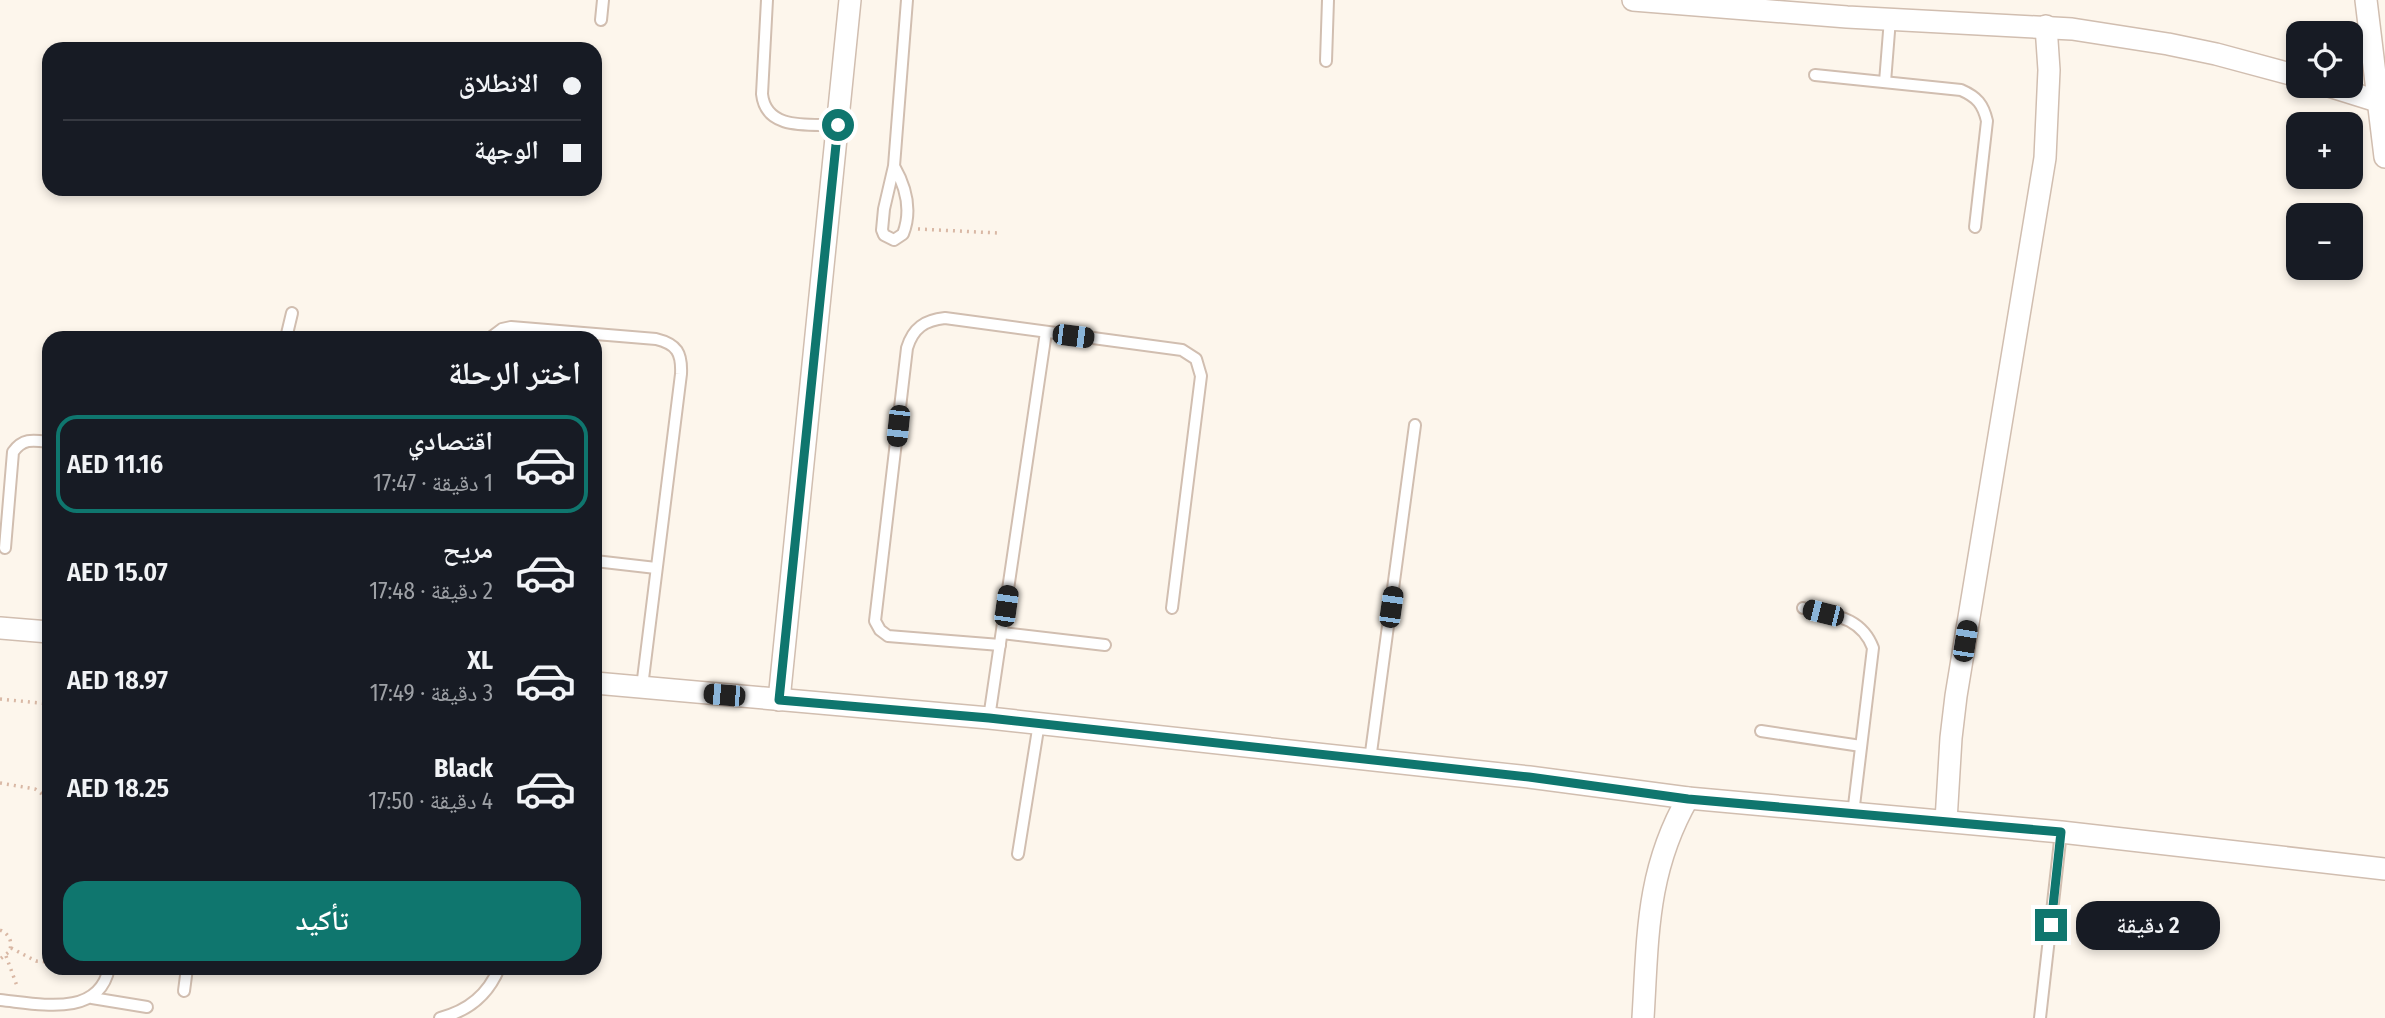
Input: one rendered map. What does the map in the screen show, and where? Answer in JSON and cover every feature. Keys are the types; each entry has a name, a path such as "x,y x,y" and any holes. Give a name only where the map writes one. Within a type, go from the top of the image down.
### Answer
{"street":[{"path":"779,700 850,0"},
{"path":"1633,0 1891,19 2046,26 2168,44 2286,73"},
{"path":"2366,0 2385,157"},
{"path":"1946,821 1956,696 2045,158 2049,81 2046,26"},
{"path":"2363,97 2377,101"},
{"path":"0,628 42,631"},
{"path":"602,684 1039,723 1529,777 1688,799 2061,832 2385,869"},
{"path":"1643,1018 1649,917 1655,880 1665,843 1688,799"}],"lane":[{"path":"601,20 603,0"},
{"path":"767,0 763,106 771,116 782,121 838,125"},
{"path":"894,166 907,202 906,228 903,234 894,240 888,239 881,230 886,194 894,166 907,0"},
{"path":"1326,61 1328,0"},
{"path":"1885,82 1891,19"},
{"path":"1815,75 1961,90 1974,96 1983,107 1987,121 1975,227"},
{"path":"288,331 292,313"},
{"path":"1000,645 888,636 880,630 875,621 907,348 916,329 934,319 945,318 1182,350 1196,359 1200,367 1199,389 1172,608"},
{"path":"498,331 511,327 559,331"},
{"path":"989,718 1046,332"},
{"path":"602,335 668,342 677,350 681,362 642,687"},
{"path":"1370,760 1415,425"},
{"path":"5,548 4,516 13,452 25,441 42,442"},
{"path":"602,562 656,568"},
{"path":"1803,608 1857,624 1868,634 1873,648 1853,814"},
{"path":"1002,633 1105,645"},
{"path":"1018,854 1039,723"},
{"path":"1761,731 1861,746"},
{"path":"2040,1018 2061,832"},
{"path":"0,1000 68,1007 81,1005 101,989 106,975"},
{"path":"184,992 186,975"},
{"path":"440,1018 458,1014 478,1000 496,975"},
{"path":"92,998 147,1007"}],"path":[{"path":"906,228 998,233"},
{"path":"0,699 42,703"},
{"path":"0,783 35,789 42,794"},
{"path":"0,930 9,936 11,948 6,956 0,958"},
{"path":"11,948 42,961"},
{"path":"6,956 24,1002"}],"route":[{"path":"838,125 779,700 989,718 1450,768 1688,799 2061,832 2051,925"}]}
